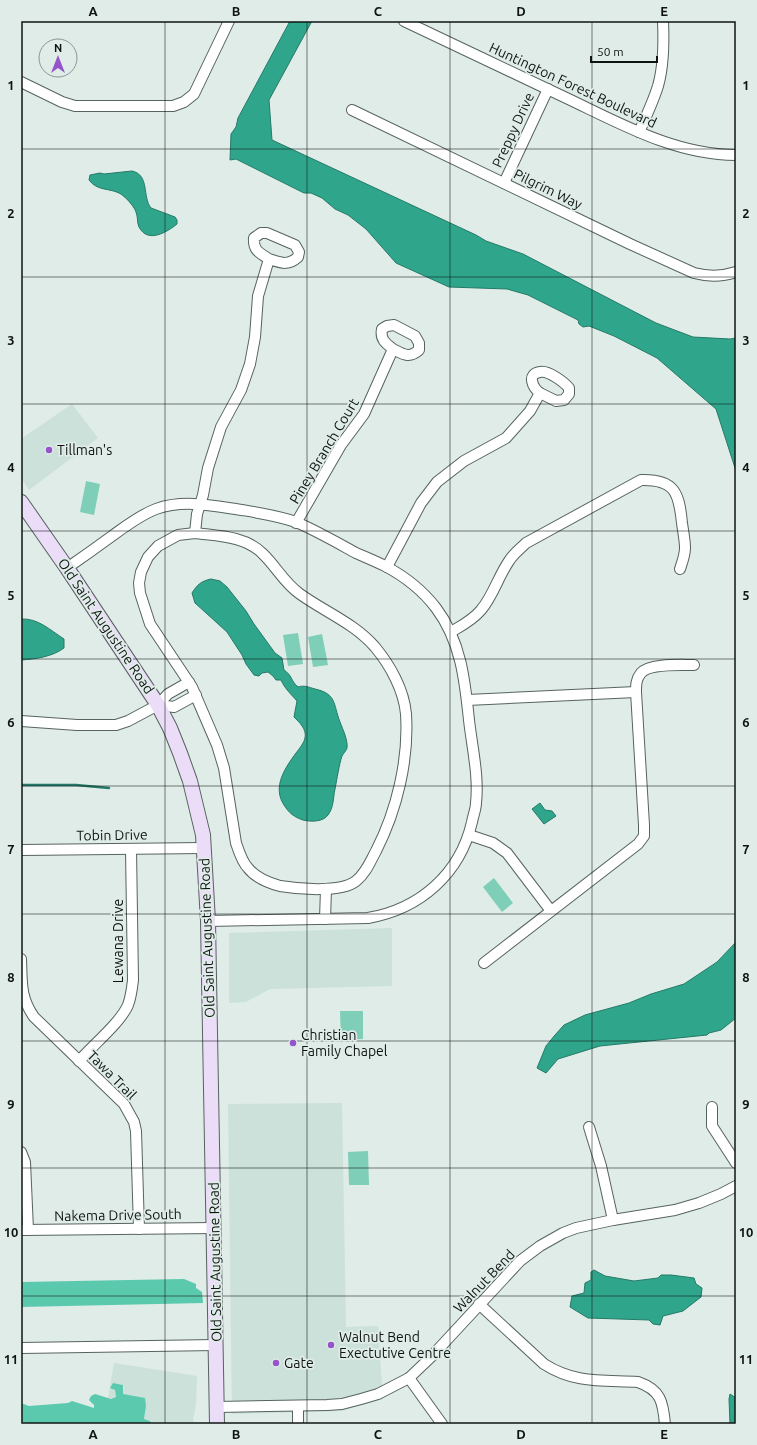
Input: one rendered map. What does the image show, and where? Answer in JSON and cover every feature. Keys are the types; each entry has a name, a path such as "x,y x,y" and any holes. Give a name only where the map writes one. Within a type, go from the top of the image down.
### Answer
{"main road":[{"name":"Old Saint Augustine Road","path":"22,505 67,568 158,705 173,735 190,782 203,835 208,921 215,1228 217,1424"}],"street":[{"path":"21,82 62,102 75,106 173,106 184,102 194,94 229,21"},
{"name":"Huntington Forest Boulevard","path":"404,21 639,132 687,149 722,155 736,155"},
{"path":"639,132 658,87 664,44 663,21"},
{"name":"Preppy Drive","path":"504,183 548,89"},
{"name":"Pilgrim Way","path":"352,110 630,244 694,273 716,277 736,272"},
{"path":"196,533 197,514 203,495 208,468 221,428 240,390 250,364 255,338 258,296 269,259"},
{"name":"Piney Branch Court","path":"296,523 341,445 364,414 393,348"},
{"path":"387,567 421,503 437,482 464,461 506,438 530,411 540,393"},
{"path":"451,632 472,620 481,611 490,598 508,562 526,543 632,484 642,480 655,480 670,487 677,495 680,504 685,549 680,569"},
{"path":"67,568 149,512 174,505 227,507 257,512 296,523 387,567 408,580 428,599 451,632 459,653 464,677 476,804 469,835 451,868 440,882 422,898 408,906 385,915 368,918 208,921"},
{"path":"196,533 231,538 251,544 262,553 286,582 299,594 357,629 375,647 390,669 400,689 406,713 405,747 400,787 391,818 382,840 366,871 354,882 345,887 326,889 279,885 259,877 247,868 240,855 236,843 224,768 214,738 189,682 150,624 140,593 139,583 141,572 148,557 158,546 178,535 196,533"},
{"path":"484,963 638,844 644,836 636,692 637,681 641,672 650,667 694,665"},
{"path":"21,721 77,725 116,724 128,721 158,705 168,694 189,682"},
{"path":"467,700 636,692"},
{"path":"158,705 174,707 196,695"},
{"path":"469,835 493,843 507,853 551,911"},
{"name":"Tobin Drive","path":"21,850 204,848"},
{"name":"Lewana Drive","path":"78,1060 121,1017 128,1006 132,994 131,849"},
{"path":"325,919 326,889"},
{"name":"Tawa Trail","path":"21,959 22,990 27,1008 34,1017 124,1104 134,1122 136,1131 138,1229"},
{"path":"712,1107 712,1126 736,1163"},
{"path":"589,1127 601,1166 614,1220"},
{"path":"21,1152 25,1162 24,1230"},
{"name":"Walnut Bend","path":"217,1407 334,1405 378,1394 409,1378 431,1357 520,1261 540,1246 563,1233 576,1228 675,1210 699,1203 736,1186"},
{"name":"Nakema Drive South","path":"24,1230 215,1228"},
{"path":"479,1304 544,1364 554,1371 580,1379 638,1382 647,1385 655,1391 661,1399 664,1409 665,1424"},
{"path":"21,1348 216,1345"},
{"path":"409,1378 442,1424"},
{"path":"298,1406 298,1424"}],"shaded area":[{"path":"290,21 312,21 269,100 272,140 486,241 523,254 656,323 693,337 736,338 736,471 716,409 657,358 614,336 589,326 583,327 579,324 578,320 528,295 507,289 449,287 396,263 366,229 348,215 335,209 322,198 311,193 304,193 236,159 230,160 231,134 236,127 238,118"},
{"path":"132,171 138,173 144,182 148,203 151,208 175,217 177,224 158,235 147,235 139,227 135,210 121,194 115,191 99,188 92,184 89,180 90,175"},
{"path":"72,404 98,438 29,490 21,478 21,439"},
{"path":"86,481 100,484 94,515 80,512"},
{"path":"211,579 220,581 227,587 246,611 275,653 282,658 284,670 289,674 295,685 298,687 306,686 322,691 331,697 335,705 346,738 347,748 342,756 331,809 328,815 323,819 310,821 297,818 284,805 279,791 281,778 284,771 304,742 305,738 304,729 294,717 297,701 286,689 281,680 276,680 268,672 262,673 259,676 254,675 227,632 195,603 192,593 194,590 202,582"},
{"path":"21,619 33,620 49,628 64,639 64,648 49,655 21,660"},
{"path":"298,633 303,664 288,666 283,635"},
{"path":"322,634 328,665 313,667 308,637"},
{"path":"540,803 545,810 552,811 556,816 544,824 532,809"},
{"path":"494,878 513,903 502,912 483,887"},
{"path":"392,928 392,986 270,989 246,1002 229,1003 229,933"},
{"path":"736,942 736,1018 721,1030 709,1033 707,1035 600,1046 558,1059 546,1073 537,1068 546,1046 564,1025 585,1015 629,1003 651,994 684,984 717,962"},
{"path":"340,1011 363,1011 363,1039 341,1040"},
{"path":"342,1103 346,1327 378,1326 383,1399 342,1411 232,1414 228,1104"},
{"path":"368,1151 369,1185 349,1185 348,1152"},
{"path":"594,1270 605,1276 634,1281 658,1278 661,1275 694,1278 696,1284 702,1288 701,1297 683,1311 663,1316 660,1325 653,1324 649,1320 588,1318 570,1307 572,1296 584,1293 585,1283 591,1280 591,1272"},
{"path":"184,1279 196,1284 196,1288 202,1292 203,1303 21,1307 21,1282"},
{"path":"114,1363 197,1376 196,1404 193,1420 195,1424 172,1424 158,1422 157,1424 151,1424 150,1421 144,1419 146,1406 122,1394 124,1388 123,1385 113,1383 116,1397 111,1399 108,1398"},
{"path":"113,1383 123,1385 123,1394 145,1398 146,1406 144,1419 150,1421 151,1424 35,1424 21,1422 21,1403 29,1406 68,1403 72,1401 94,1408 94,1405 89,1400 91,1396 95,1394 111,1399 116,1397 115,1390 110,1388"},
{"path":"730,1394 736,1398 736,1424 730,1424"}],"waterway":[{"path":"21,785 76,785 109,788"}],"place":[{"name":"Tillman's","path":"49,450"},
{"name":"Christian Family Chapel","path":"293,1043"},
{"name":"Walnut Bend Exectutive Centre","path":"331,1345"},
{"name":"Gate","path":"276,1363"}]}
